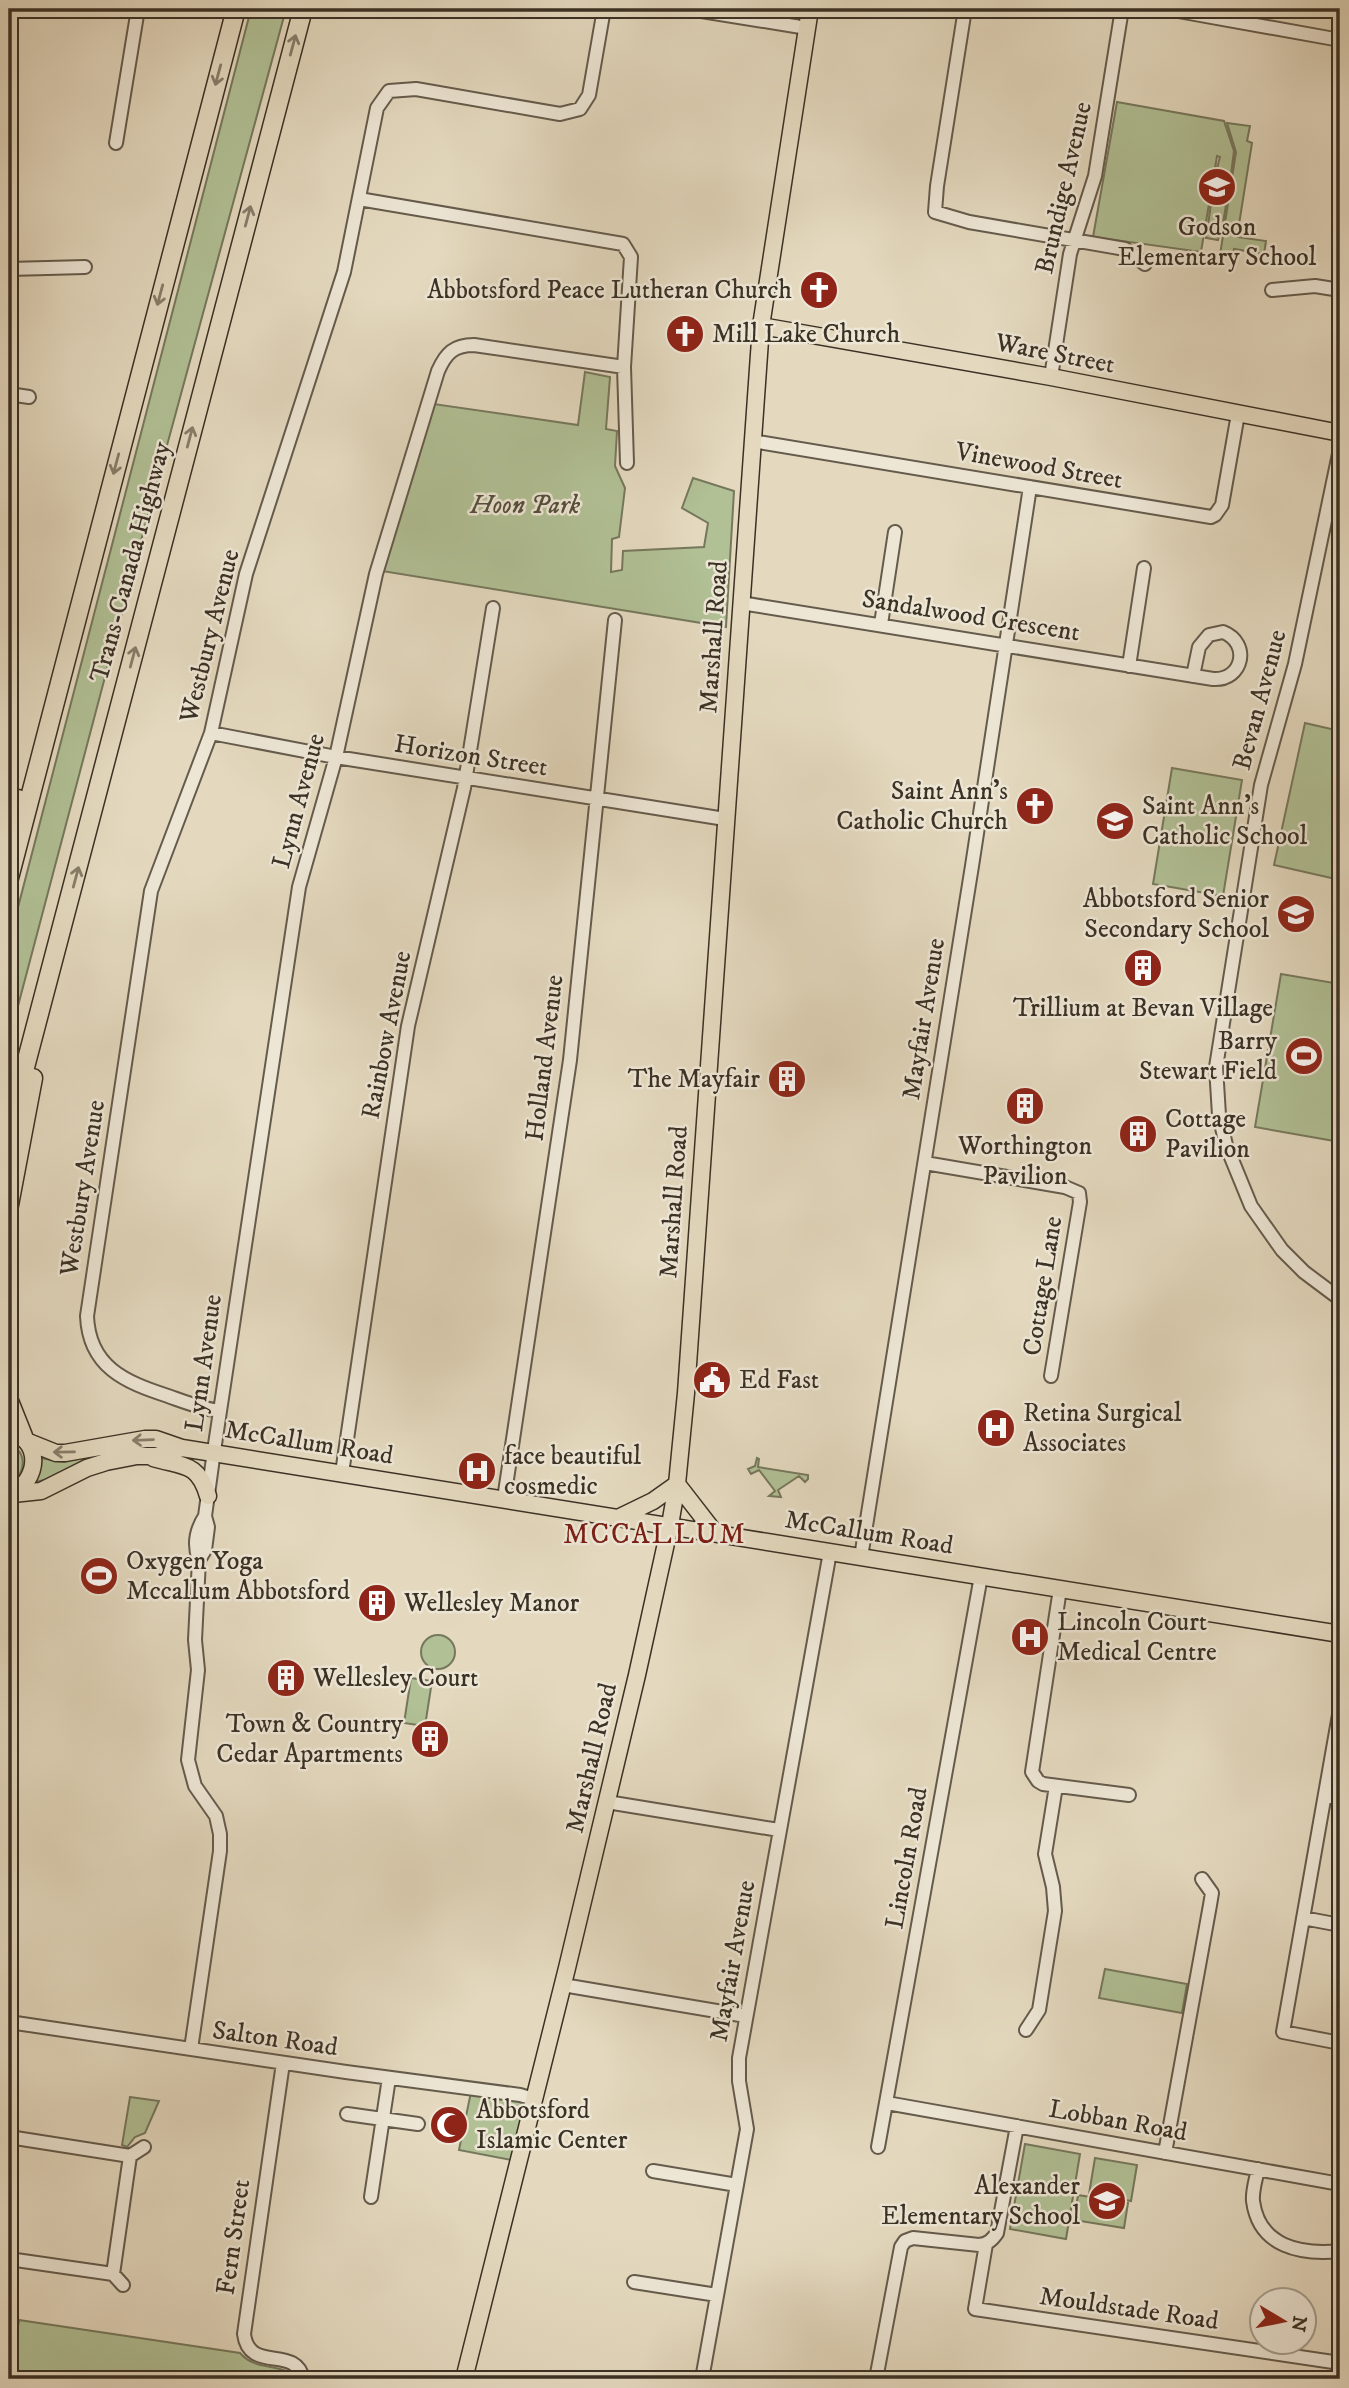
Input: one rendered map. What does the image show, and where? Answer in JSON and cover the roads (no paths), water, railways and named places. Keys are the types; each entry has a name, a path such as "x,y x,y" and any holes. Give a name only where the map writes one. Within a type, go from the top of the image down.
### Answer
{"highway":[{"name":"Trans-Canada Highway","path":"9,878 236,9"},
{"name":"Trans-Canada Highway","path":"9,1128 303,9"},
{"path":"9,826 65,657"},
{"path":"9,1205 59,943"},
{"path":"9,1402 19,1436"}],"main road":[{"name":"Marshall Road","path":"464,2379 607,1802 677,1484 686,1393 761,326 810,9"},
{"name":"Ware Street","path":"761,326 1340,432"},
{"name":"McCallum Road","path":"19,1436 56,1453 122,1441 156,1439 182,1448 214,1451 1340,1634"},
{"path":"11,1495 25,1483 33,1466 31,1448 19,1436"},
{"name":"McCallum Road","path":"11,1495 41,1490 106,1462 160,1456 182,1448"},
{"path":"147,1457 197,1471 208,1496"},
{"path":"620,1517 677,1484 715,1533"}],"street":[{"path":"116,143 138,9"},
{"name":"Westbury Avenue","path":"220,1411 206,1409 138,1386 115,1373 101,1360 87,1331 87,1316 151,891 211,733 246,574 344,272 377,108 389,91 416,89 560,114 580,109 589,95 604,9"},
{"path":"689,9 807,28"},
{"path":"965,9 937,186 936,212 969,222 1125,249 1145,264"},
{"name":"Brundige Avenue","path":"1051,377 1074,240 1095,176 1122,9"},
{"path":"1167,9 1340,40"},
{"path":"359,199 623,244 628,249 631,265 624,367 627,463"},
{"path":"9,269 85,267"},
{"path":"1272,290 1315,286 1340,290"},
{"name":"Lynn Avenue","path":"191,2049 220,1834 216,1816 195,1786 188,1760 198,1670 195,1640 199,1560 195,1549 198,1526 205,1516 299,887 337,757 376,574 443,359 449,351 462,345 474,345 624,367"},
{"path":"9,394 29,397"},
{"name":"Vinewood Street","path":"752,440 1210,517 1215,515 1222,505 1238,414"},
{"name":"Bevan Avenue","path":"1340,449 1295,664 1261,785 1216,1067 1219,1115 1226,1145 1251,1206 1282,1250 1304,1272 1340,1299"},
{"name":"Mayfair Avenue","path":"861,1557 1030,487"},
{"path":"881,624 895,532"},
{"path":"1129,666 1144,568"},
{"name":"Sandalwood Crescent","path":"741,603 881,624 1129,666 1193,676 1220,680 1233,674 1240,662 1241,653 1236,640 1223,632 1209,635 1199,647 1193,676"},
{"name":"Rainbow Avenue","path":"342,1473 408,1026 466,778 493,608"},
{"name":"Holland Avenue","path":"503,1499 570,1060 615,621"},
{"name":"Horizon Street","path":"211,733 337,757 725,819"},
{"name":"Cottage Lane","path":"925,1163 1065,1186 1079,1193 1080,1202 1051,1376"},
{"name":"Mayfair Avenue","path":"702,2379 747,2129 738,2069 746,2016 830,1552"},
{"name":"Lincoln Road","path":"878,2147 981,1576"},
{"path":"1060,1589 1031,1767 1033,1776 1038,1781 1056,1786 1129,1795"},
{"path":"1340,1709 1283,2032 1340,2043"},
{"path":"1026,2030 1039,2010 1055,1911 1053,1887 1045,1854 1056,1786"},
{"path":"1325,1795 1340,1798"},
{"path":"607,1802 779,1830"},
{"path":"1165,2153 1212,1894 1204,1882"},
{"path":"1303,1918 1340,1925"},
{"path":"563,1985 746,2016"},
{"name":"Salton Road","path":"9,2022 534,2099"},
{"name":"Fern Street","path":"283,2063 244,2334 245,2344 251,2352 261,2357 287,2360 297,2366 303,2379"},
{"path":"371,2197 389,2078"},
{"name":"Lobban Road","path":"887,2103 1340,2184"},
{"path":"347,2114 418,2124"},
{"path":"876,2379 903,2238 986,2244 997,2233 1017,2126"},
{"path":"9,2137 130,2156 144,2147"},
{"path":"113,2274 130,2156"},
{"path":"1258,2169 1252,2199 1259,2225 1274,2241 1292,2248 1320,2253 1340,2250"},
{"path":"653,2171 737,2185"},
{"name":"Mouldstade Road","path":"986,2244 975,2309 1340,2363"},
{"path":"9,2259 113,2274 123,2285"},
{"path":"634,2282 717,2295"}],"place":[{"name":"Godson Elementary School","path":"1217,187"},
{"name":"Abbotsford Peace Lutheran Church","path":"819,290"},
{"name":"Mill Lake Church","path":"685,334"},
{"name":"Saint Ann's Catholic Church","path":"1035,806"},
{"name":"Saint Ann's Catholic School","path":"1115,821"},
{"name":"Abbotsford Senior Secondary School","path":"1296,914"},
{"name":"Trillium at Bevan Village","path":"1143,968"},
{"name":"Barry Stewart Field","path":"1304,1056"},
{"name":"The Mayfair","path":"787,1079"},
{"name":"Worthington Pavilion","path":"1025,1106"},
{"name":"Cottage Pavilion","path":"1138,1134"},
{"name":"Ed Fast","path":"712,1380"},
{"name":"Retina Surgical Associates","path":"996,1428"},
{"name":"face beautiful cosmedic","path":"477,1471"},
{"name":"Oxygen Yoga Mccallum Abbotsford","path":"99,1576"},
{"name":"Wellesley Manor","path":"377,1603"},
{"name":"Lincoln Court Medical Centre","path":"1030,1637"},
{"name":"Wellesley Court","path":"286,1678"},
{"name":"Town & Country Cedar Apartments","path":"430,1739"},
{"name":"Abbotsford Islamic Center","path":"449,2125"},
{"name":"Alexander Elementary School","path":"1107,2201"}],"district":[{"name":"MCCALLUM","path":"655,1534"}],"park label":[{"name":"Hoon Park","path":"525,505"}]}
